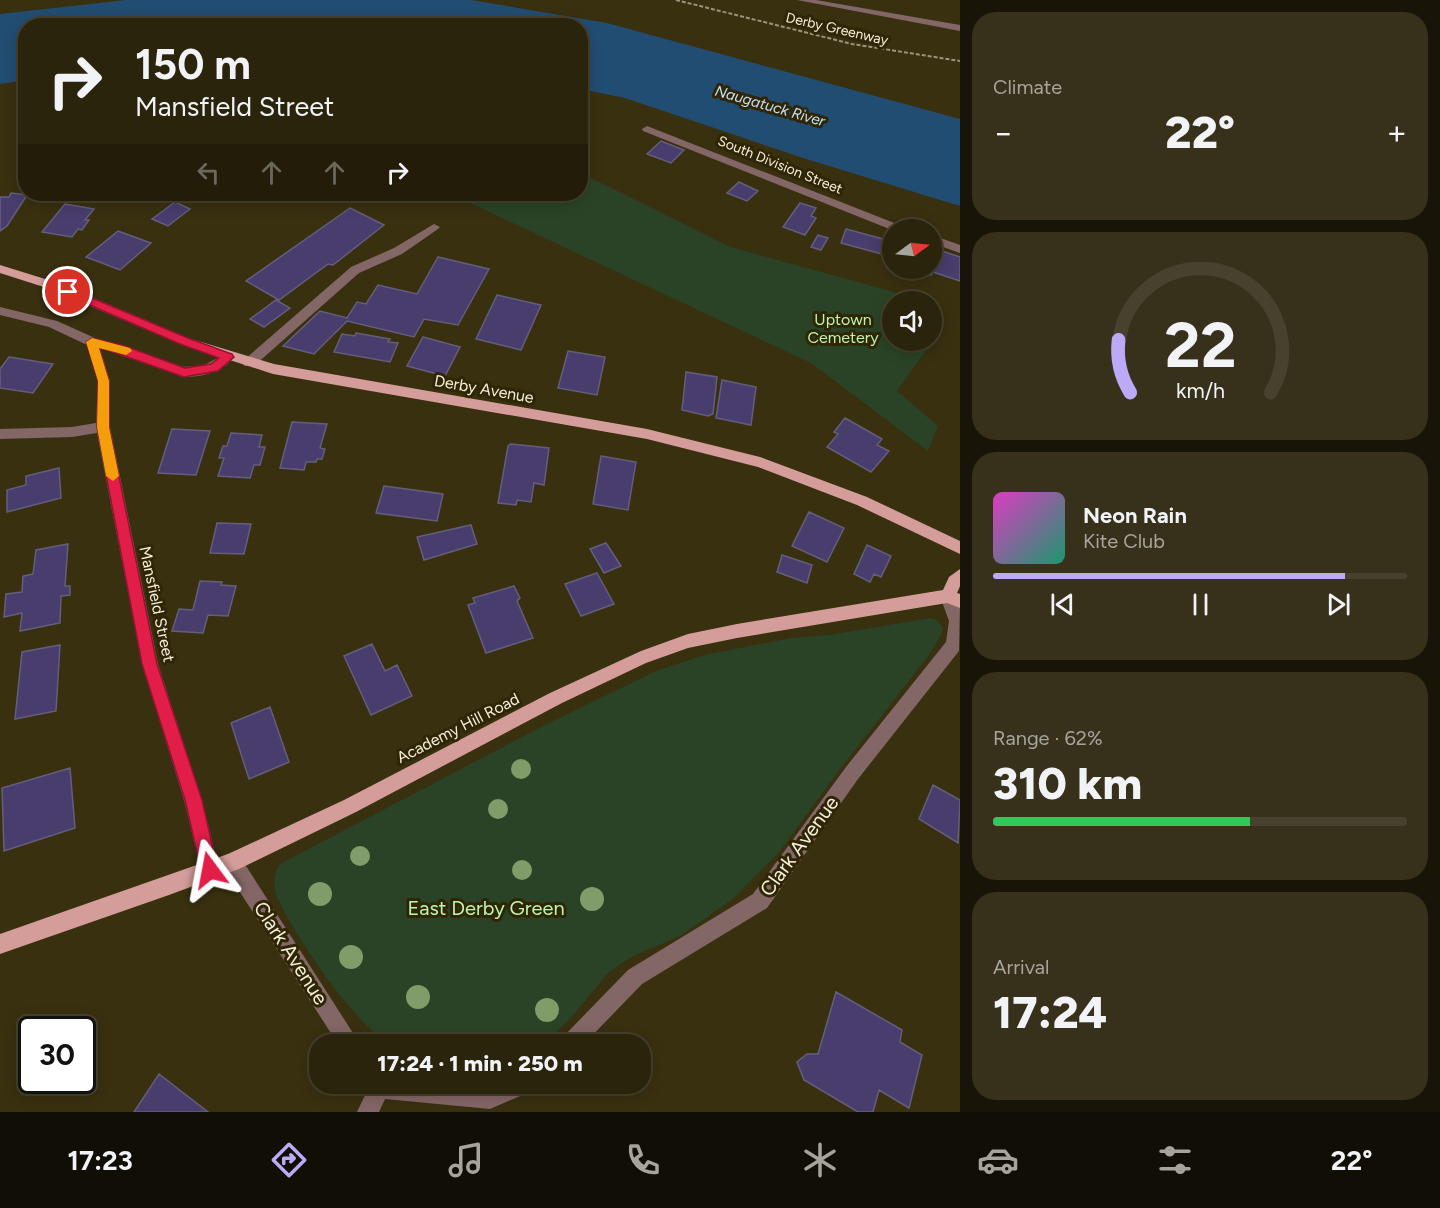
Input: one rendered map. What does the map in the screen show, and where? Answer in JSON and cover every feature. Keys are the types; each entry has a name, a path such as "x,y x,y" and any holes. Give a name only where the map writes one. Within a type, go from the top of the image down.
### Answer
{"main road":[{"name":"Derby Avenue","path":"0,269 36,279 184,341 249,363 344,382 647,434 769,465 830,488 960,548"},
{"path":"954,598 954,582 960,575"},
{"name":"Academy Hill Road","path":"0,944 232,862 350,806 556,698 641,658 688,641 727,633 954,598"}],"street":[{"path":"801,0 960,28"},
{"name":"South Division Street","path":"647,129 882,222"},
{"path":"249,363 356,270 398,251 434,227"},
{"path":"942,243 960,249"},
{"path":"0,311 53,324 92,342 121,349 184,373 214,368 228,357"},
{"name":"Mansfield Street","path":"92,342 104,381 103,427 150,664 194,800 210,870"},
{"path":"0,434 72,432 103,427"},
{"name":"Clark Avenue","path":"580,1034 635,977 760,901 852,773 953,646 960,624 954,598"},
{"name":"Clark Avenue","path":"232,862 344,1034"},
{"path":"368,1112 374,1094"},
{"path":"455,1094 490,1098 500,1094"}],"path":[{"name":"Derby Greenway","path":"676,0 859,46 960,61"}],"green space":[{"name":"Uptown Cemetery","path":"588,176 730,247 890,291 882,291 882,351 926,351 897,391 938,426 928,451 811,363 466,201 588,201"},
{"name":"East Derby Green","path":"930,618 937,620 943,628 929,655 780,851 734,898 680,936 631,957 608,973 570,1019 554,1034 376,1034 358,1016 325,976 296,932 276,895 275,879 280,864 543,726 656,671 705,655 791,638 829,635"}],"water":[{"path":"126,0 471,0 577,18 18,18 18,81 0,84 0,14"},
{"name":"Naugatuck River","path":"588,20 960,119 960,206 803,158 625,98 588,90"}],"building":[{"path":"661,141 684,150 671,163 647,154"},
{"path":"739,182 758,191 747,201 727,193"},
{"path":"11,193 18,194 18,201 23,201 7,226 0,231 0,197 9,197"},
{"path":"175,202 190,209 168,226 152,219"},
{"path":"800,203 816,208 811,216 816,218 805,235 783,227"},
{"path":"65,204 94,209 85,220 89,220 82,230 78,229 72,237 42,232"},
{"path":"350,208 384,225 333,265 328,264 279,300 246,281"},
{"path":"846,229 882,239 882,254 841,243"},
{"path":"118,231 151,243 120,270 86,257"},
{"path":"818,235 828,238 821,250 811,247"},
{"path":"942,251 960,257 960,281 942,275"},
{"path":"438,257 489,269 458,325 424,319 414,337 347,321 314,354 283,346 320,311 347,318 357,302 366,304 378,285 417,294"},
{"path":"497,295 541,305 521,350 476,339"},
{"path":"276,300 290,308 264,327 250,319"},
{"path":"356,333 390,339 388,342 398,343 390,362 334,352 342,334 355,336"},
{"path":"423,337 460,347 445,376 407,366"},
{"path":"568,351 605,357 597,395 558,388"},
{"path":"9,357 53,364 33,393 0,388 0,369"},
{"path":"686,372 717,377 713,414 708,416 682,410"},
{"path":"722,380 756,387 751,425 716,418"},
{"path":"845,418 882,439 877,445 889,451 871,472 827,447 838,434 834,432"},
{"path":"292,422 327,424 320,448 325,449 322,459 317,459 316,462 306,462 304,470 280,468"},
{"path":"172,429 210,431 196,475 158,473"},
{"path":"231,433 262,435 259,447 265,447 260,465 254,465 250,478 218,476 224,458 219,458 223,446 227,446"},
{"path":"511,444 549,448 544,485 534,483 531,502 517,500 516,505 498,503 508,446"},
{"path":"601,456 636,462 628,510 593,504"},
{"path":"59,468 61,498 7,512 7,490 26,485 26,476"},
{"path":"384,486 443,494 437,521 376,513"},
{"path":"809,512 844,528 827,562 792,546"},
{"path":"217,523 251,524 244,554 210,553"},
{"path":"471,525 477,544 424,560 417,537"},
{"path":"606,543 621,566 604,573 590,549"},
{"path":"68,544 65,586 70,586 70,595 61,596 60,623 20,631 22,613 4,617 6,594 22,592 23,576 33,574 36,550"},
{"path":"867,545 891,556 881,577 874,574 870,582 854,574"},
{"path":"782,555 812,565 807,583 777,572"},
{"path":"597,573 614,604 581,616 565,584"},
{"path":"200,581 222,582 221,585 236,586 228,616 208,615 203,633 172,631 179,609 193,610"},
{"path":"514,586 520,598 517,601 533,638 486,653 468,605 475,603 473,598"},
{"path":"372,644 385,671 397,665 412,696 371,715 344,656"},
{"path":"60,645 56,711 15,719 22,652"},
{"path":"270,707 289,762 249,779 231,723"},
{"path":"70,768 75,828 4,851 2,788"},
{"path":"933,785 960,800 958,843 919,819"},
{"path":"836,992 902,1030 900,1042 922,1055 909,1108 879,1090 873,1112 858,1112 804,1080 797,1062 807,1054 818,1054"},
{"path":"159,1074 208,1112 134,1112"}],"slow traffic":[{"path":"113,476 103,427 104,381 92,342 126,351"}],"route":[{"path":"68,292 228,357 214,368 184,373 121,349 92,342 104,381 103,427 150,664 194,800 210,870"}]}
